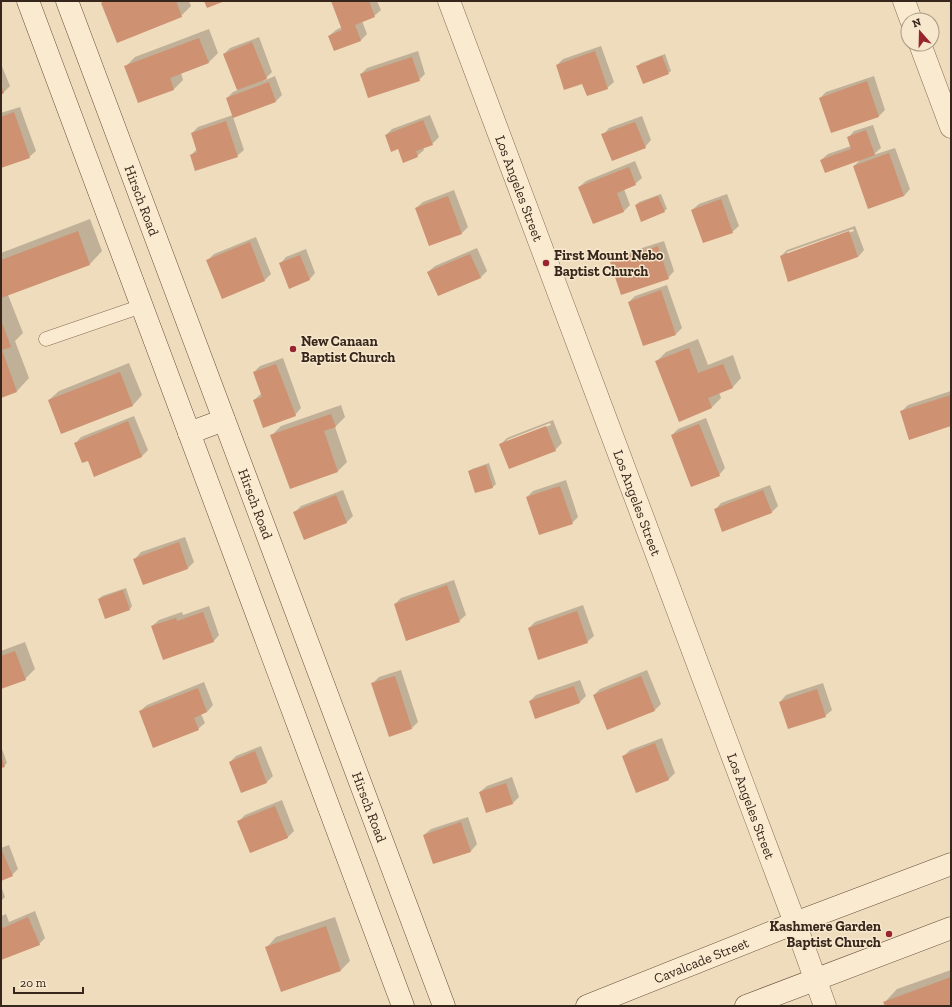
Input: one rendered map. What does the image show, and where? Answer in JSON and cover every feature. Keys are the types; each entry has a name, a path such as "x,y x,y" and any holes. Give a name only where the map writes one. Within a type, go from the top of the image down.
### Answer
{"main road":[{"path":"28,1 403,1006"},
{"name":"Hirsch Road","path":"67,1 444,1006"},
{"name":"Los Angeles Street","path":"448,1 825,1006"},
{"path":"904,1 908,12"},
{"path":"923,52 951,127"},
{"path":"189,432 224,420"},
{"name":"Cavalcade Street","path":"587,1006 795,923 951,864"},
{"path":"746,1006 951,928"}],"lane":[{"path":"46,339 142,306"}],"building":[{"path":"105,1 176,1 182,17 117,43 101,3"},
{"path":"204,1 225,1 207,8"},
{"path":"331,1 369,1 375,17 355,25 361,41 334,51 328,36 342,30"},
{"path":"199,38 209,63 170,78 174,90 138,103 124,66"},
{"path":"252,42 267,79 237,90 223,54"},
{"path":"595,51 608,89 587,96 582,84 564,90 556,65"},
{"path":"662,56 669,74 643,84 636,66"},
{"path":"412,57 420,81 368,98 360,74"},
{"path":"867,81 879,117 831,133 819,98"},
{"path":"269,82 276,102 233,118 226,98"},
{"path":"1,85 4,93 1,95"},
{"path":"14,112 30,158 1,168 1,117"},
{"path":"423,120 433,145 416,151 418,157 403,163 398,149 391,152 385,135"},
{"path":"226,121 238,157 195,171 190,155 197,152 191,133"},
{"path":"635,122 646,148 612,161 601,134"},
{"path":"866,130 875,155 825,173 820,160 851,149 847,137"},
{"path":"889,153 904,196 868,209 853,166"},
{"path":"629,167 636,185 617,193 624,212 593,224 578,187"},
{"path":"448,196 462,234 429,246 415,208"},
{"path":"658,196 665,212 641,222 635,205"},
{"path":"721,199 733,233 703,243 691,210"},
{"path":"78,231 90,265 1,298 1,260"},
{"path":"849,231 858,257 788,282 780,256"},
{"path":"250,242 265,281 222,299 206,260"},
{"path":"658,246 669,279 621,295 610,262"},
{"path":"470,254 481,278 438,296 427,272"},
{"path":"300,255 310,280 289,289 279,263"},
{"path":"661,290 676,335 643,346 628,302"},
{"path":"1,320 11,347 2,350 17,392 1,398"},
{"path":"689,348 698,373 723,364 733,388 708,398 712,408 679,422 655,361"},
{"path":"276,364 296,416 263,428 253,400 262,397 253,372"},
{"path":"120,372 133,406 61,434 48,400"},
{"path":"951,395 951,426 909,440 900,411"},
{"path":"331,414 336,427 324,431 338,472 290,489 270,435"},
{"path":"128,421 142,457 94,477 88,461 82,463 74,443"},
{"path":"699,424 720,476 691,487 671,435"},
{"path":"546,426 556,451 509,469 499,444"},
{"path":"486,465 493,488 475,493 468,471"},
{"path":"560,486 573,524 539,535 526,497"},
{"path":"763,490 772,513 722,532 714,509"},
{"path":"336,495 347,523 304,540 293,512"},
{"path":"179,542 188,569 143,585 133,559"},
{"path":"447,585 460,622 406,641 394,604"},
{"path":"123,590 130,610 105,619 98,599"},
{"path":"577,611 588,643 538,660 528,628"},
{"path":"203,612 214,642 163,660 151,626 176,618 177,621"},
{"path":"15,651 26,680 1,689 1,656"},
{"path":"395,676 412,729 389,737 371,683"},
{"path":"641,676 655,711 607,730 593,695"},
{"path":"574,686 580,703 535,719 529,701"},
{"path":"198,688 207,712 194,718 199,730 153,748 139,711"},
{"path":"817,689 826,717 788,729 779,702"},
{"path":"655,743 669,780 636,793 622,756"},
{"path":"255,751 267,783 241,793 229,762"},
{"path":"1,756 5,767 1,768"},
{"path":"506,783 513,804 486,813 479,792"},
{"path":"275,806 288,838 250,853 237,821"},
{"path":"461,822 471,852 433,864 423,835"},
{"path":"1,851 13,876 1,881"},
{"path":"28,917 40,945 1,960 1,924 3,928"},
{"path":"326,926 341,971 281,992 265,947"},
{"path":"951,977 951,1006 885,1006 883,1002"}],"place":[{"name":"First Mount Nebo Baptist Church","path":"546,263"},
{"name":"New Canaan Baptist Church","path":"293,349"},
{"name":"Kashmere Garden Baptist Church","path":"889,934"}]}
